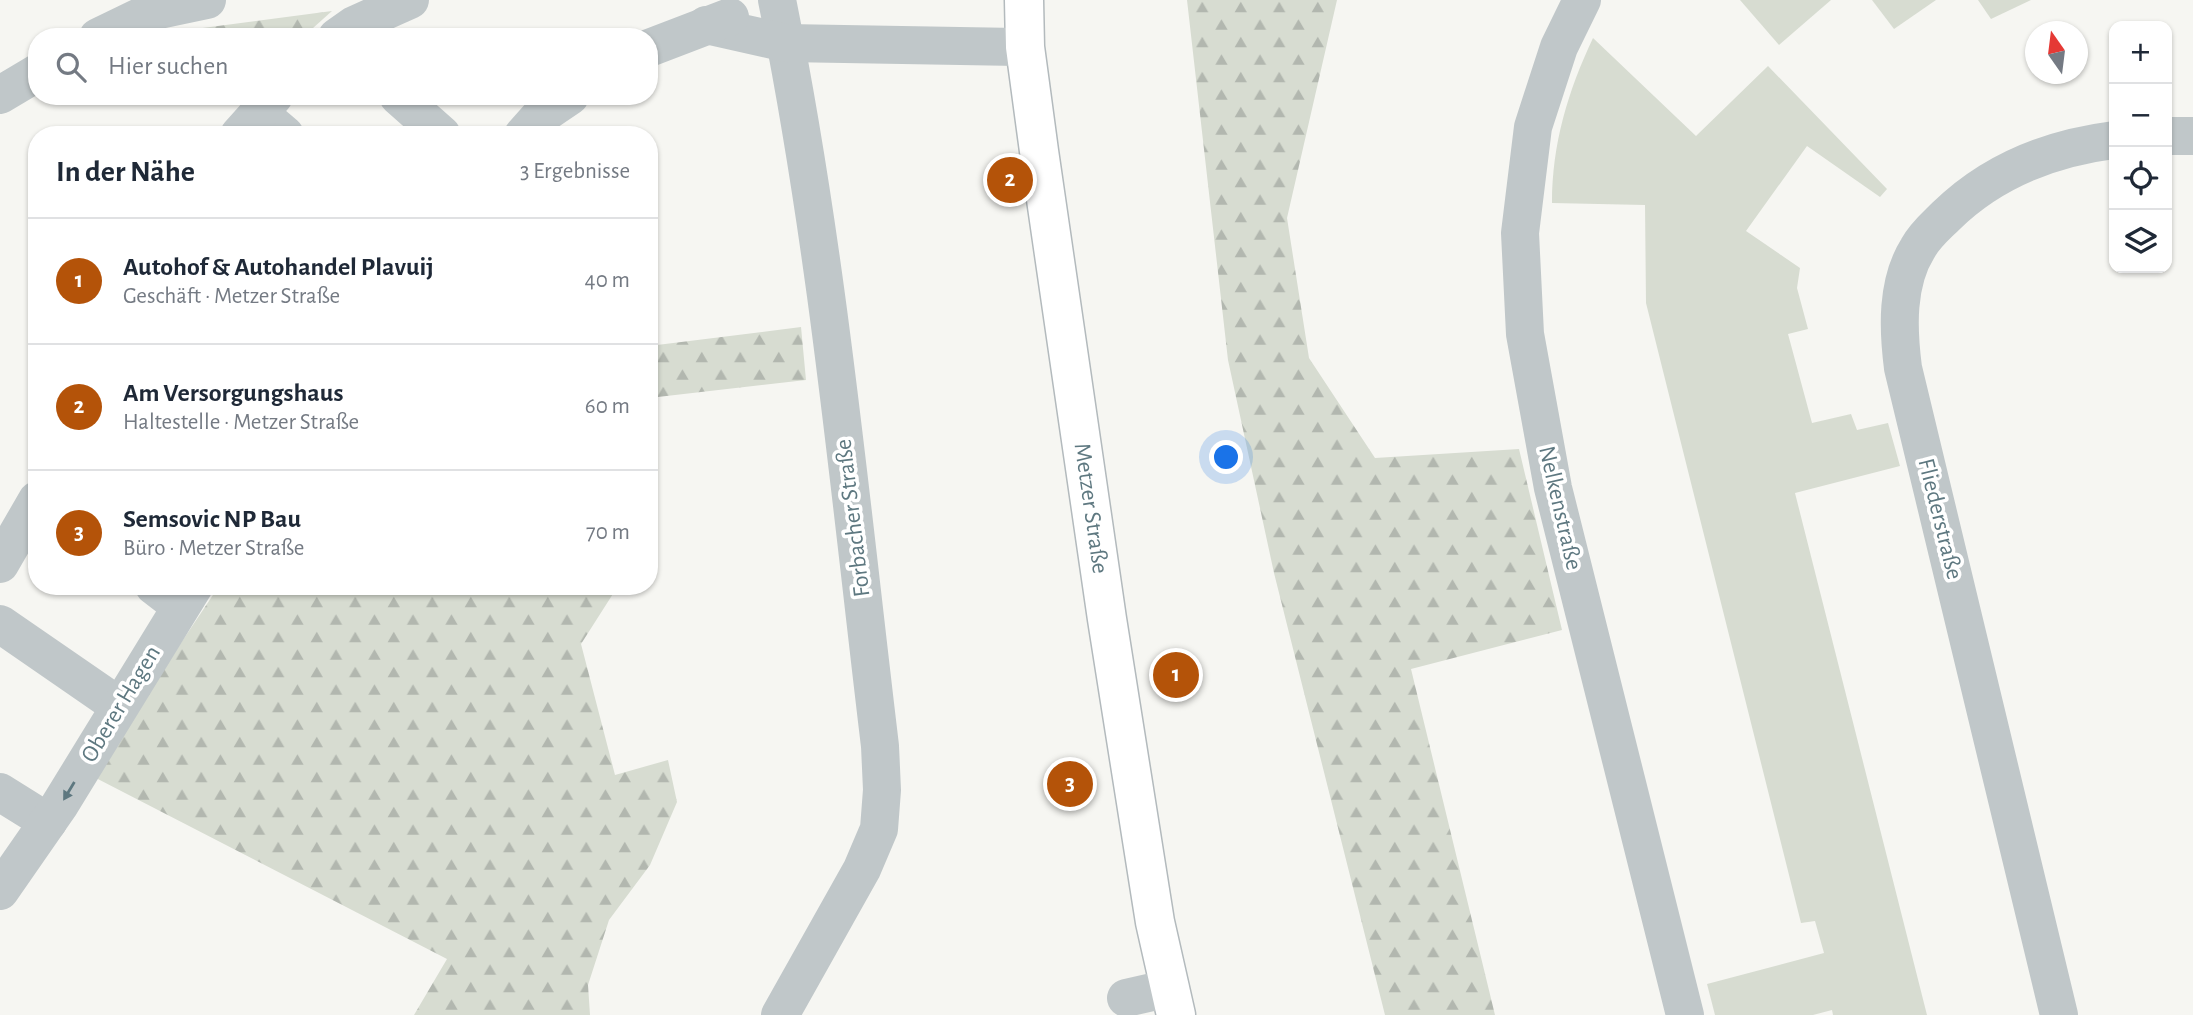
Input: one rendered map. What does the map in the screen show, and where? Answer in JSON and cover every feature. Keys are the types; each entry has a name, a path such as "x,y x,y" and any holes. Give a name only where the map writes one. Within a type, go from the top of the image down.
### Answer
{"main road":[{"name":"Metzer Straße","path":"1024,0 1025,47 1133,792 1155,922 1173,1002"}],"street":[{"path":"117,28 150,12 207,0"},
{"path":"350,28 410,0"},
{"path":"658,44 771,0"},
{"name":"Forbacher Straße","path":"777,0 827,312 880,746 882,790 879,829 862,869 780,1015"},
{"name":"Nelkenstraße","path":"1582,0 1559,47 1533,127 1520,233 1525,334 1553,488 1685,1015"},
{"path":"706,25 786,43 1025,47"},
{"path":"0,94 28,78"},
{"path":"408,105 432,126"},
{"path":"531,126 557,105"},
{"path":"2172,136 2193,136"},
{"name":"Fliederstraße","path":"2059,1015 1903,368 1899,335 1900,302 1916,249 1958,204 1997,176 2036,158 2080,145 2109,142"},
{"path":"0,564 28,516"},
{"name":"Oberer Hagen","path":"0,891 48,822 119,706 175,595"},
{"path":"0,624 119,706"},
{"path":"0,792 48,822"},
{"path":"1126,998 1173,1002"}],"green space":[{"path":"1187,0 1337,0 1287,218 1309,358 1375,458 1519,449 1562,630 1411,669 1495,1015 1385,1015 1274,573 1228,360"},
{"path":"1740,0 1831,0 1779,45"},
{"path":"1872,0 1936,0 1894,29"},
{"path":"1978,0 2031,0 1991,19"},
{"path":"332,11 313,28 203,28"},
{"path":"1593,38 1696,136 1768,66 1887,189 1880,197 1807,146 1746,231 1800,268 1797,288 1808,329 1788,334 1812,423 1851,414 1857,430 1888,423 1900,466 1795,493 1927,1015 1833,1015 1832,1010 1813,1015 1715,1015 1707,984 1824,953 1815,921 1801,923 1646,303 1645,205 1552,203 1555,160 1563,118"},
{"path":"801,327 806,380 658,397 658,345"},
{"path":"213,595 612,595 581,644 615,775 668,760 677,802 650,865 609,920 588,985 590,1015 414,1015 447,959 92,776"}],"place":[{"name":"Am Versorgungshaus","path":"1010,180"},
{"name":"Autohof & Autohandel Plavuij","path":"1176,675"},
{"name":"Semsovic NP Bau","path":"1070,784"}]}
